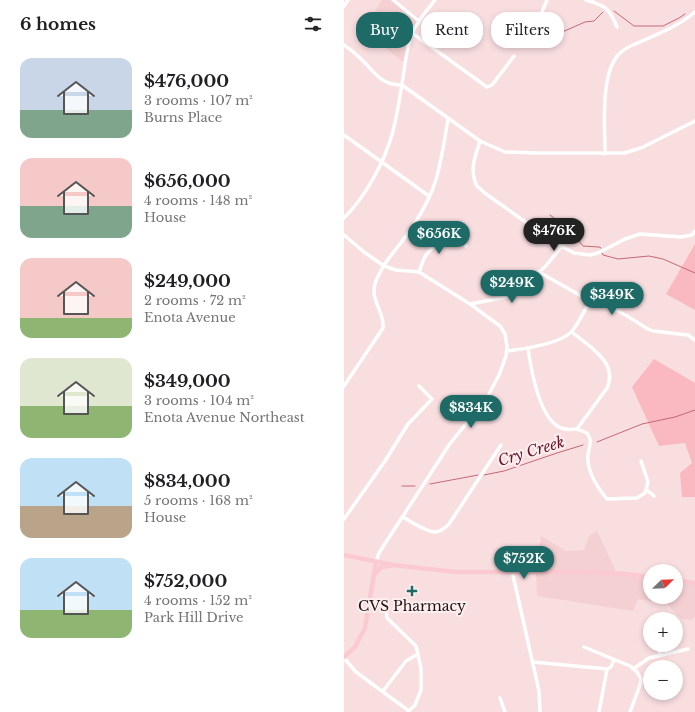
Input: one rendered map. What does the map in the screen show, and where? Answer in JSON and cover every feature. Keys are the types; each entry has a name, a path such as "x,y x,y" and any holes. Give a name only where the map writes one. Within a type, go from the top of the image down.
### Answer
{"main road":[{"path":"344,555 393,565 455,572 512,571 627,574 643,576"},
{"path":"344,658 352,651 365,628 376,562"},
{"path":"374,578 381,567 393,565"},
{"path":"683,581 695,583"}],"street":[{"path":"344,6 348,0"},
{"path":"393,0 419,21"},
{"path":"413,31 435,0"},
{"path":"542,12 547,0"},
{"path":"586,0 602,5 612,15 617,27"},
{"path":"604,154 606,87 615,60 623,51 672,28 695,12"},
{"path":"413,34 487,87 492,85 514,56"},
{"path":"344,45 360,57 381,80 393,85 402,85 480,141 505,152 624,153 633,151 694,122"},
{"path":"344,218 377,172 388,146 393,130 408,48"},
{"path":"344,386 383,328 381,315 373,291 377,278 413,226 429,196 437,177 448,119"},
{"path":"344,135 429,196"},
{"path":"480,141 473,160 475,181 477,186 560,247 574,252 590,254 598,253 625,239 640,234 681,237 692,235 695,231"},
{"path":"344,236 384,266 396,270 420,272 470,304 500,326 505,334 507,351 499,375 488,396 449,445 379,553 376,562"},
{"path":"420,272 426,255 448,239 459,240 466,246"},
{"path":"470,304 513,296 545,266 560,247"},
{"path":"539,272 590,301 599,302 614,309 653,331 688,335 695,340"},
{"path":"507,351 528,348 562,338 572,332 590,301"},
{"path":"572,332 604,359 610,374 607,388 577,429"},
{"path":"528,348 532,373 546,412 554,424 564,430 577,429 587,433 590,438 588,455 589,467 600,492 607,499 637,498 645,493 648,482 641,462"},
{"path":"344,519 408,424 432,399 419,386"},
{"path":"403,517 419,527 433,532 437,532 445,527 449,524 501,445"},
{"path":"647,490 654,496"},
{"path":"512,571 539,691 540,712"},
{"path":"344,658 356,672 409,711 415,705 422,690 421,669 416,646 387,618 386,608"},
{"path":"584,647 630,666 637,672 641,679 639,692 630,712"},
{"path":"633,668 649,658 688,649"},
{"path":"382,691 406,661 418,654"},
{"path":"533,662 607,669 611,667 614,660"},
{"path":"599,712 607,669"},
{"path":"500,698 505,712"}],"shaded area":[{"path":"382,0 394,0 411,12 374,12"},
{"path":"413,13 421,19 413,38"},
{"path":"386,48 409,48 403,62"},
{"path":"695,244 695,310 666,294"},
{"path":"654,359 695,383 695,497 682,497 680,473 692,463 685,443 659,446 632,387"},
{"path":"597,531 616,571 643,575 643,600 638,599 633,611 537,596 536,572 541,536 566,551 584,550 589,536"},
{"path":"683,581 695,583 695,616 692,620 683,619 683,612 674,612 667,604 683,604"}],"waterway":[{"path":"614,11 634,26 663,26 685,14"},
{"path":"564,31 585,22 594,21 603,12"},
{"path":"550,215 570,230 583,246 601,248"},
{"path":"602,253 603,255 618,259 649,256 663,259 695,273"},
{"name":"Cry Creek","path":"597,442 642,424 675,417 695,410"},
{"name":"Cry Creek","path":"484,475 504,471 583,445"},
{"name":"Cry Creek","path":"430,484 478,475"},
{"name":"Cry Creek","path":"402,486 415,486"}],"place":[{"name":"CVS Pharmacy","path":"412,591"}]}
